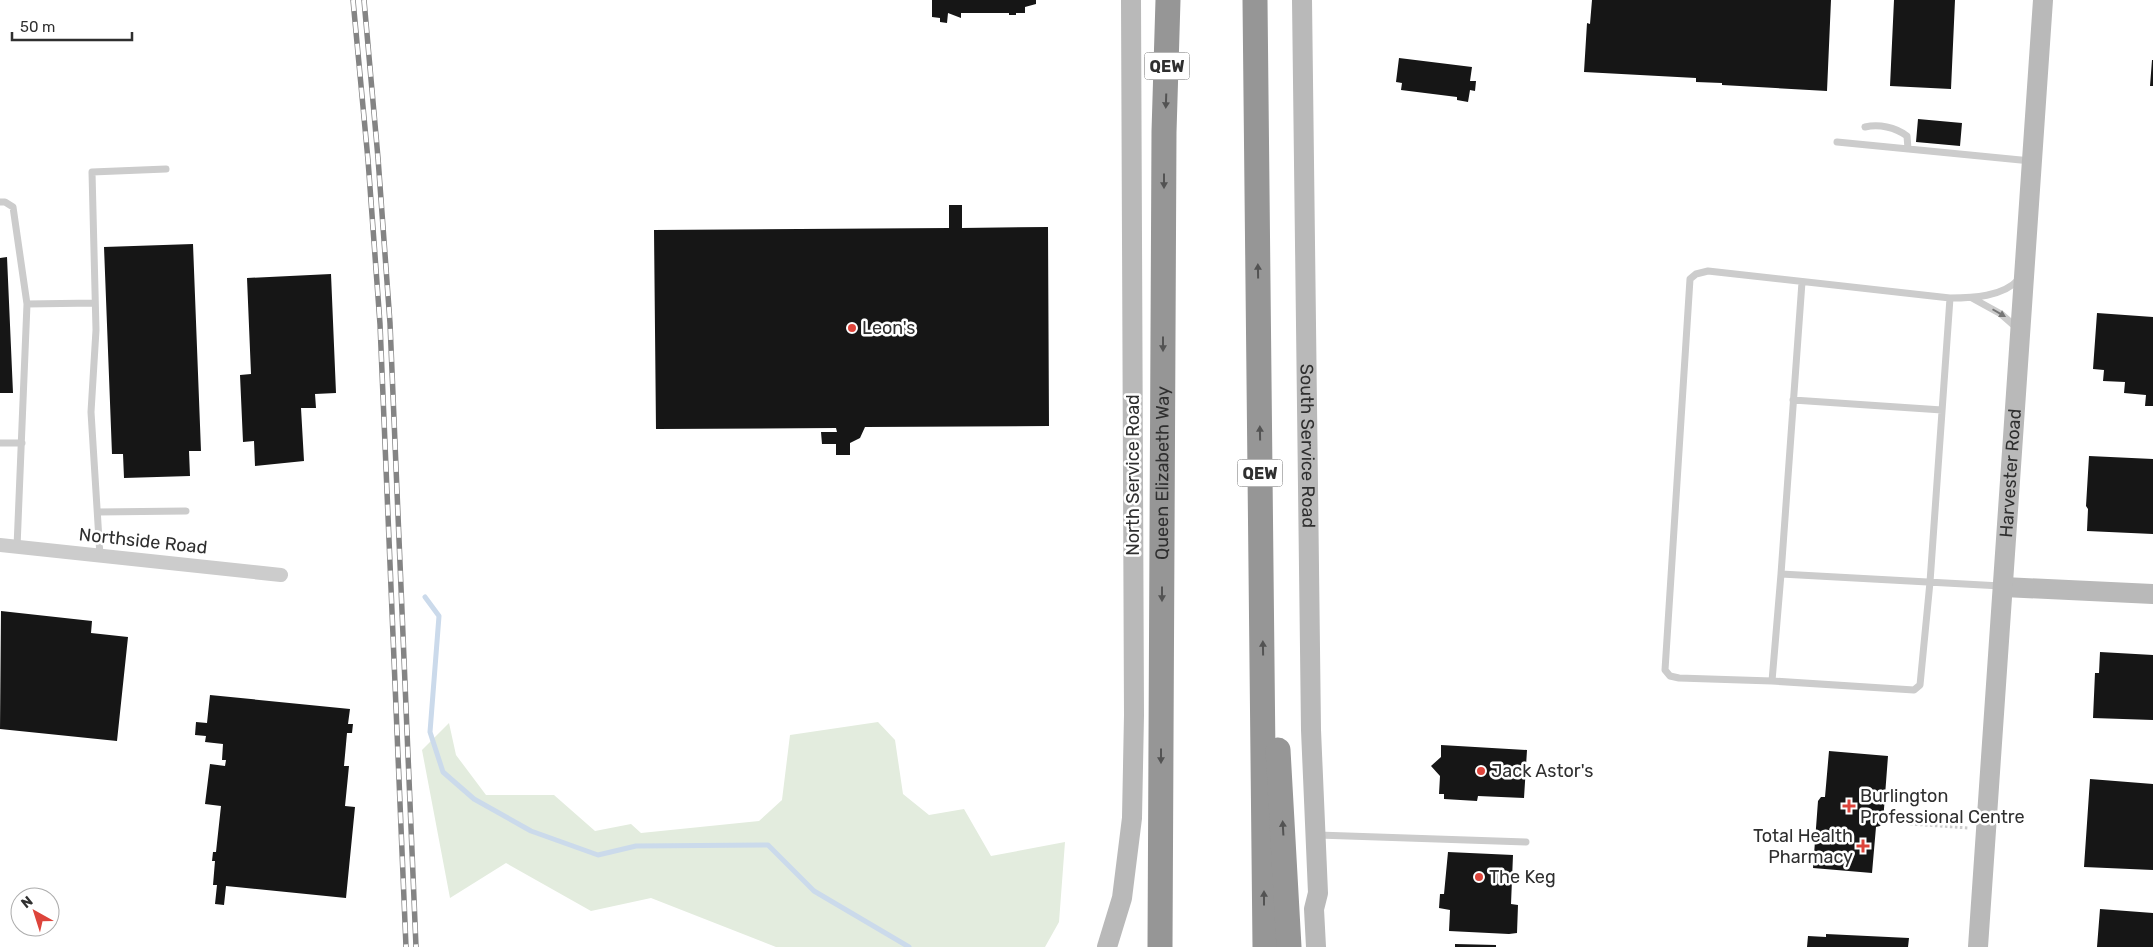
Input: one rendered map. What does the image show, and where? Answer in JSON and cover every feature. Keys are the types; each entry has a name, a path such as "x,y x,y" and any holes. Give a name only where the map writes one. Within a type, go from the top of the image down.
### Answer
{"highway":[{"name":"Queen Elizabeth Way","path":"1160,947 1164,142 1168,0"},
{"name":"QEW","path":"1255,0 1265,947"},
{"path":"1263,690 1280,756 1289,947"}],"street":[{"name":"North Service Road","path":"1107,947 1122,898 1132,818 1134,715 1131,0"},
{"name":"South Service Road","path":"1302,0 1311,730 1318,893 1314,909 1316,947"},
{"name":"Harvester Road","path":"1978,947 2043,0"},
{"name":"Northside Road","path":"0,545 281,575"},
{"path":"2004,587 2153,594"},
{"name":"South Service Road","path":"1318,893 1325,907 1328,947"}],"lane":[{"path":"1865,127 1876,124 1901,131 1907,136 1908,149"},
{"path":"1837,142 2032,161"},
{"path":"100,556 91,412 95,303 92,172 166,169"},
{"path":"0,202 5,202 13,207 27,304 17,547"},
{"path":"1950,298 1930,582 1920,685 1914,690 1670,676 1665,670 1690,279 1696,274 1708,272 1950,298 1972,298 2005,289 2016,283 2024,273"},
{"path":"1772,681 1802,282"},
{"path":"1972,298 2006,317 2020,333"},
{"path":"27,304 95,303"},
{"path":"1793,400 1942,410"},
{"path":"0,443 22,444"},
{"path":"98,512 186,510"},
{"path":"1781,574 2004,587"},
{"path":"1315,834 1526,842"}],"path":[{"path":"1910,824 1986,830"}],"shaded area":[{"path":"878,722 895,740 903,794 929,815 964,809 991,856 1065,842 1059,922 1045,947 776,947 651,898 591,911 506,863 450,898 422,750 449,723 456,755 486,795 554,795 595,831 631,824 641,833 759,821 782,800 790,735"}],"building":[{"path":"932,0 1036,0 1036,4 1025,7 1025,13 1016,13 1016,15 1009,15 1009,13 961,13 961,18 948,13 947,23 940,22 940,18 932,17"},
{"path":"1592,0 1831,0 1827,91 1722,85 1722,83 1696,82 1696,78 1584,72 1587,23 1590,24"},
{"path":"1894,0 1955,0 1951,89 1890,86"},
{"path":"1399,58 1472,67 1470,81 1476,81 1475,91 1470,90 1468,102 1457,100 1457,97 1401,90 1402,83 1396,82"},
{"path":"2152,60 2153,86 2150,86"},
{"path":"1918,119 1962,123 1960,146 1916,142"},
{"name":"Leon's","path":"949,205 962,205 962,228 1048,227 1049,426 865,427 860,438 850,443 850,455 836,455 836,444 822,444 821,432 837,432 836,428 656,429 654,230 949,228"},
{"path":"193,244 201,451 189,451 190,476 124,478 123,454 112,454 104,247"},
{"path":"7,257 13,393 0,393 0,258"},
{"path":"331,274 336,393 315,394 316,408 301,408 304,461 255,466 254,441 243,442 240,375 251,374 247,278"},
{"path":"2097,313 2153,317 2153,406 2145,406 2146,395 2124,393 2125,382 2103,381 2104,370 2093,369"},
{"path":"2089,456 2153,459 2153,534 2087,531 2088,509 2086,506"},
{"path":"1,611 92,621 91,633 128,637 117,741 0,729"},
{"path":"2100,652 2153,655 2153,720 2093,718 2095,673 2099,673"},
{"path":"210,695 350,709 348,724 353,724 352,733 347,733 344,766 349,766 345,806 355,807 346,898 226,886 224,905 215,904 217,885 213,885 215,861 212,861 213,852 216,852 221,806 205,804 210,764 225,766 226,760 222,760 223,744 205,742 206,736 195,735 196,722 207,723"},
{"name":"Jack Astor's","path":"1441,745 1527,750 1524,798 1478,796 1477,801 1444,799 1444,794 1439,794 1440,776 1431,766 1441,757"},
{"path":"1829,751 1888,756 1883,822 1880,826 1876,827 1872,873 1813,868 1818,801 1821,797 1825,797"},
{"path":"2090,779 2153,784 2153,870 2084,867"},
{"name":"The Keg","path":"1448,852 1513,855 1511,904 1518,905 1517,933 1449,931 1450,910 1439,908 1440,894 1444,894"},
{"path":"2100,909 2153,913 2153,947 2097,947"},
{"path":"1826,934 1909,938 1908,947 1807,947 1808,936 1826,937"},
{"path":"1455,944 1496,945 1496,947 1455,947"}],"waterway":[{"path":"425,597 439,616 430,732 443,772 474,799 531,831 598,855 636,846 768,845 814,891 909,947"}],"railway":[{"path":"353,0 368,160 380,324 406,947"},
{"path":"364,0 390,323 416,947"}],"place":[{"name":"Leon's","path":"852,328"},
{"name":"Jack Astor's","path":"1481,771"},
{"name":"Burlington Professional Centre","path":"1849,806"},
{"name":"Total Health Pharmacy","path":"1863,846"},
{"name":"The Keg","path":"1479,877"}]}
